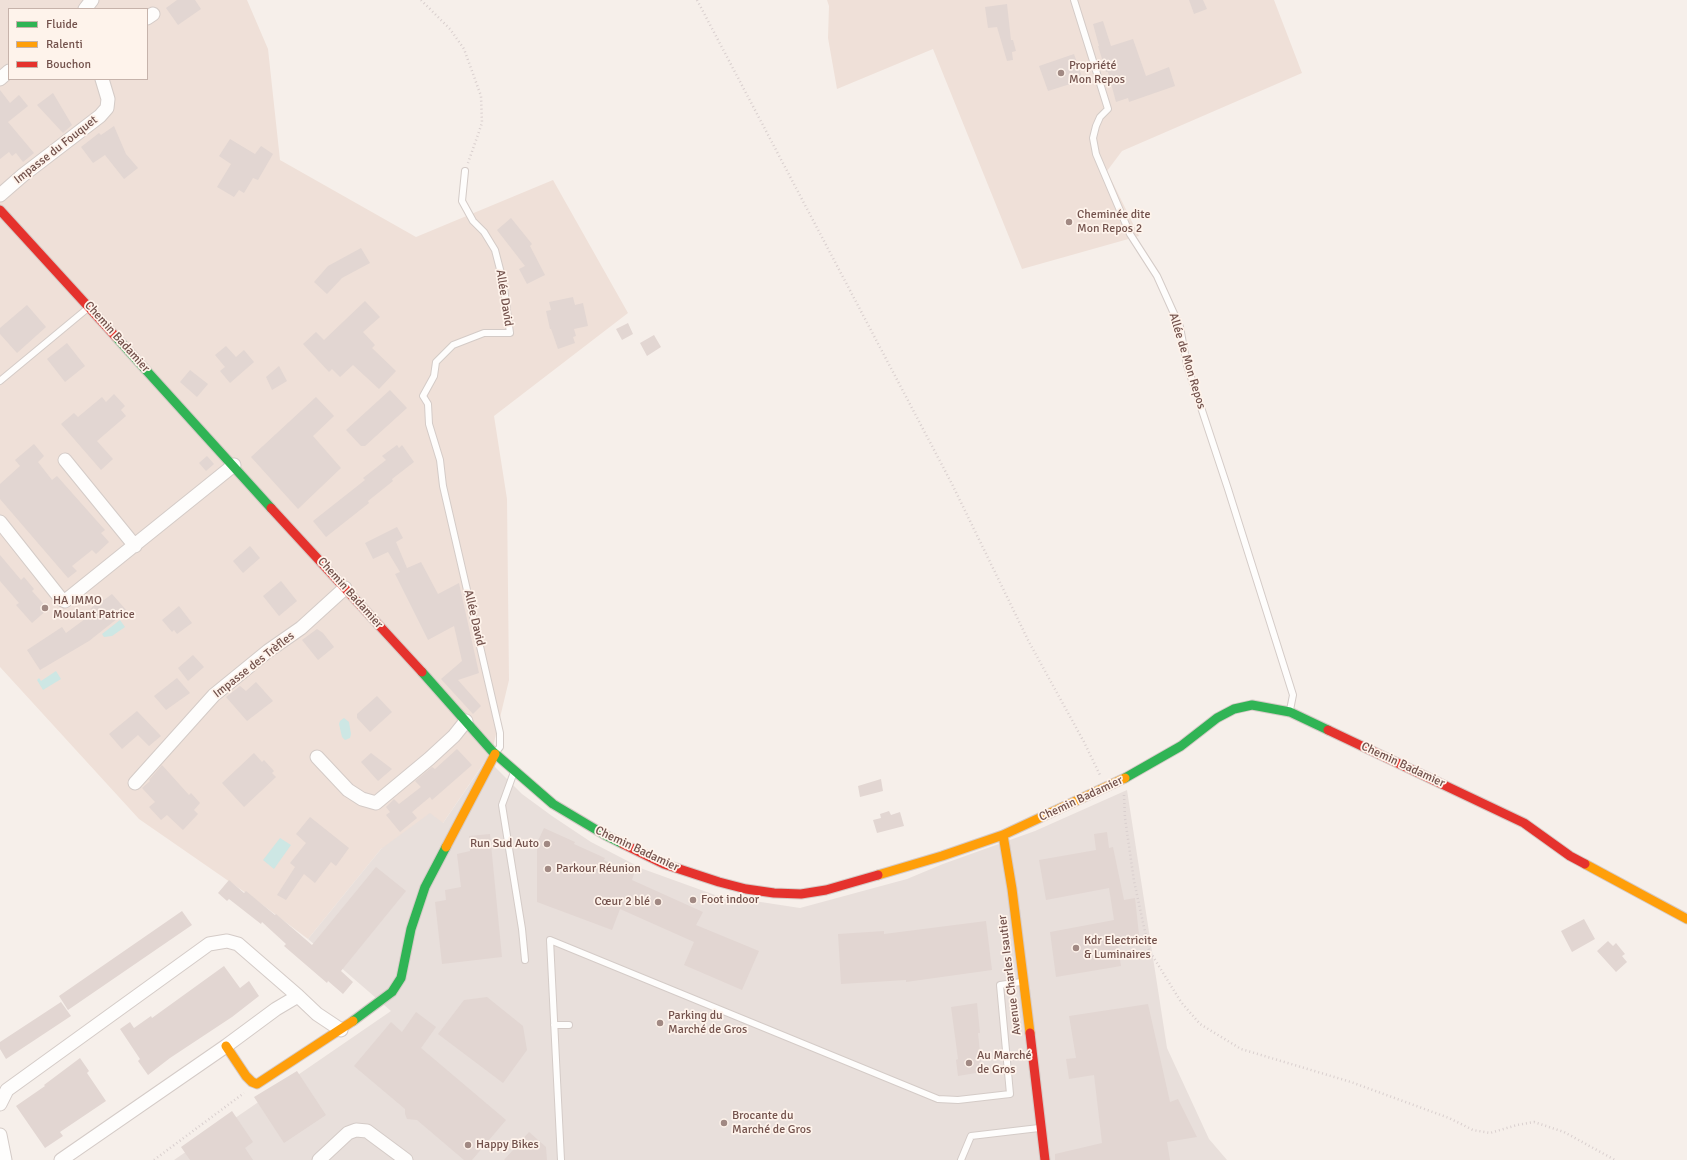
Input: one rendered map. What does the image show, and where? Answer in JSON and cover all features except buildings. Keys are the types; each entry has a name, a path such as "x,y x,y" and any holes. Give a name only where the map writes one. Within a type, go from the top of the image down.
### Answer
{"street":[{"path":"86,8 92,0"},
{"path":"0,79 8,72"},
{"name":"Impasse du Fouquet","path":"0,195 23,175 100,116 107,108 108,99 102,80"},
{"name":"Chemin Badamier","path":"0,210 496,754 554,804 605,835 664,864 746,889 774,893 801,894 826,890 942,856 1002,835 1120,781 1181,746 1217,718 1234,709 1252,705 1290,712 1524,823 1570,856 1687,919"},
{"path":"65,460 135,546"},
{"path":"0,522 61,599 65,601 234,465"},
{"name":"Impasse des Trèfles","path":"135,783 214,695 268,651 306,624 345,588"},
{"path":"317,757 348,790 362,799 376,803 454,736 466,722"},
{"path":"226,1046 246,1076 252,1082 257,1084 341,1030 392,992 401,978 411,929 425,887 496,754"},
{"name":"Avenue Charles Isautier","path":"1002,835 1012,889 1045,1160"},
{"path":"0,1104 7,1090 209,944 227,941 238,944 317,1014 341,1030"},
{"path":"61,1160 226,1046 276,1009 298,996"},
{"path":"319,1160 348,1133 356,1130 367,1131 406,1160"},
{"path":"0,1135 5,1160"}],"lane":[{"name":"Allée de Mon Repos","path":"1074,0 1108,109 1100,117 1096,126 1093,138 1096,154 1130,234 1157,276 1180,327 1187,365 1228,489 1292,695 1290,712"},
{"name":"Allée David","path":"465,171 462,201 473,220 484,232 495,250 503,281 510,333 484,333 453,345 436,362 434,376 423,396 428,404 429,424 440,460 443,486 500,733 500,747 496,754"},
{"path":"0,381 89,307"},
{"path":"515,770 502,805 522,929 525,960"},
{"path":"561,1160 550,940 938,1099 958,1100 1010,1094 1000,985 1023,982"},
{"path":"554,1025 569,1025"},
{"path":"961,1160 971,1136 1041,1128"}],"path":[{"path":"421,0 450,30 464,49 481,96 482,123 465,171"},
{"path":"697,0 952,484 1029,642 1084,742 1106,788"},
{"path":"1120,781 1124,789 1125,818 1134,881 1149,950 1181,1002 1200,1024 1241,1049 1351,1082 1449,1118 1473,1130 1490,1133 1517,1124 1534,1122 1564,1132 1615,1160"},
{"path":"154,1160 257,1084"}],"shaded area":[{"path":"0,0 247,0 268,49 280,160 416,237 553,180 628,313 494,416 507,499 509,680 492,751 443,823 381,849 308,939 256,900 139,819 0,667"},
{"path":"827,0 1274,0 1302,73 1122,151 1107,171 1139,236 1022,269 933,49 837,89 828,38 829,6"},
{"path":"487,759 522,794 552,816 591,842 643,869 715,895 800,908 907,879 943,864 1035,831 1127,790 1167,1048 1209,1139 1227,1160 174,1160 391,1011 308,939 381,849 430,813 443,823"}],"water":[{"path":"120,620 125,627 112,636 104,637 102,634"},
{"path":"56,671 61,679 43,690 37,680 39,678 41,681"},
{"path":"344,718 349,722 351,734 350,738 345,740 342,737 339,724"},
{"path":"280,838 291,845 274,869 263,860"}],"traffic: fast":[{"path":"116,337 271,508"},
{"path":"422,672 492,751 553,804 623,844"},
{"path":"1125,778 1181,746 1217,718 1234,709 1252,705 1290,712 1328,730"},
{"path":"353,1021 392,992 401,978 411,929 425,887 446,847"}],"traffic: slow":[{"path":"446,847 495,754"},
{"path":"878,875 942,856 1003,835 1125,778"},
{"path":"1003,835 1012,889 1030,1033"},
{"path":"1585,864 1687,919"},
{"path":"226,1046 246,1076 252,1082 257,1084 353,1021"}],"traffic: jam":[{"path":"0,210 116,337"},
{"path":"271,508 422,672"},
{"path":"1328,730 1524,823 1570,856 1585,864"},
{"path":"623,844 664,864 719,882 746,889 774,893 801,894 826,890 878,875"},
{"path":"1030,1033 1045,1160"}],"place":[{"name":"Propriété Mon Repos","path":"1061,73"},
{"name":"Cheminée dite Mon Repos 2","path":"1069,222"},
{"name":"HA IMMO Moulant Patrice","path":"45,608"},
{"name":"Run Sud Auto","path":"547,844"},
{"name":"Parkour Réunion","path":"548,869"},
{"name":"Foot indoor","path":"693,900"},
{"name":"Cœur 2 blé","path":"658,902"},
{"name":"Kdr Electricite & Luminaires","path":"1076,948"},
{"name":"Parking du Marché de Gros","path":"660,1023"},
{"name":"Au Marché de Gros","path":"969,1063"},
{"name":"Brocante du Marché de Gros","path":"724,1123"},
{"name":"Happy Bikes","path":"468,1145"}]}
